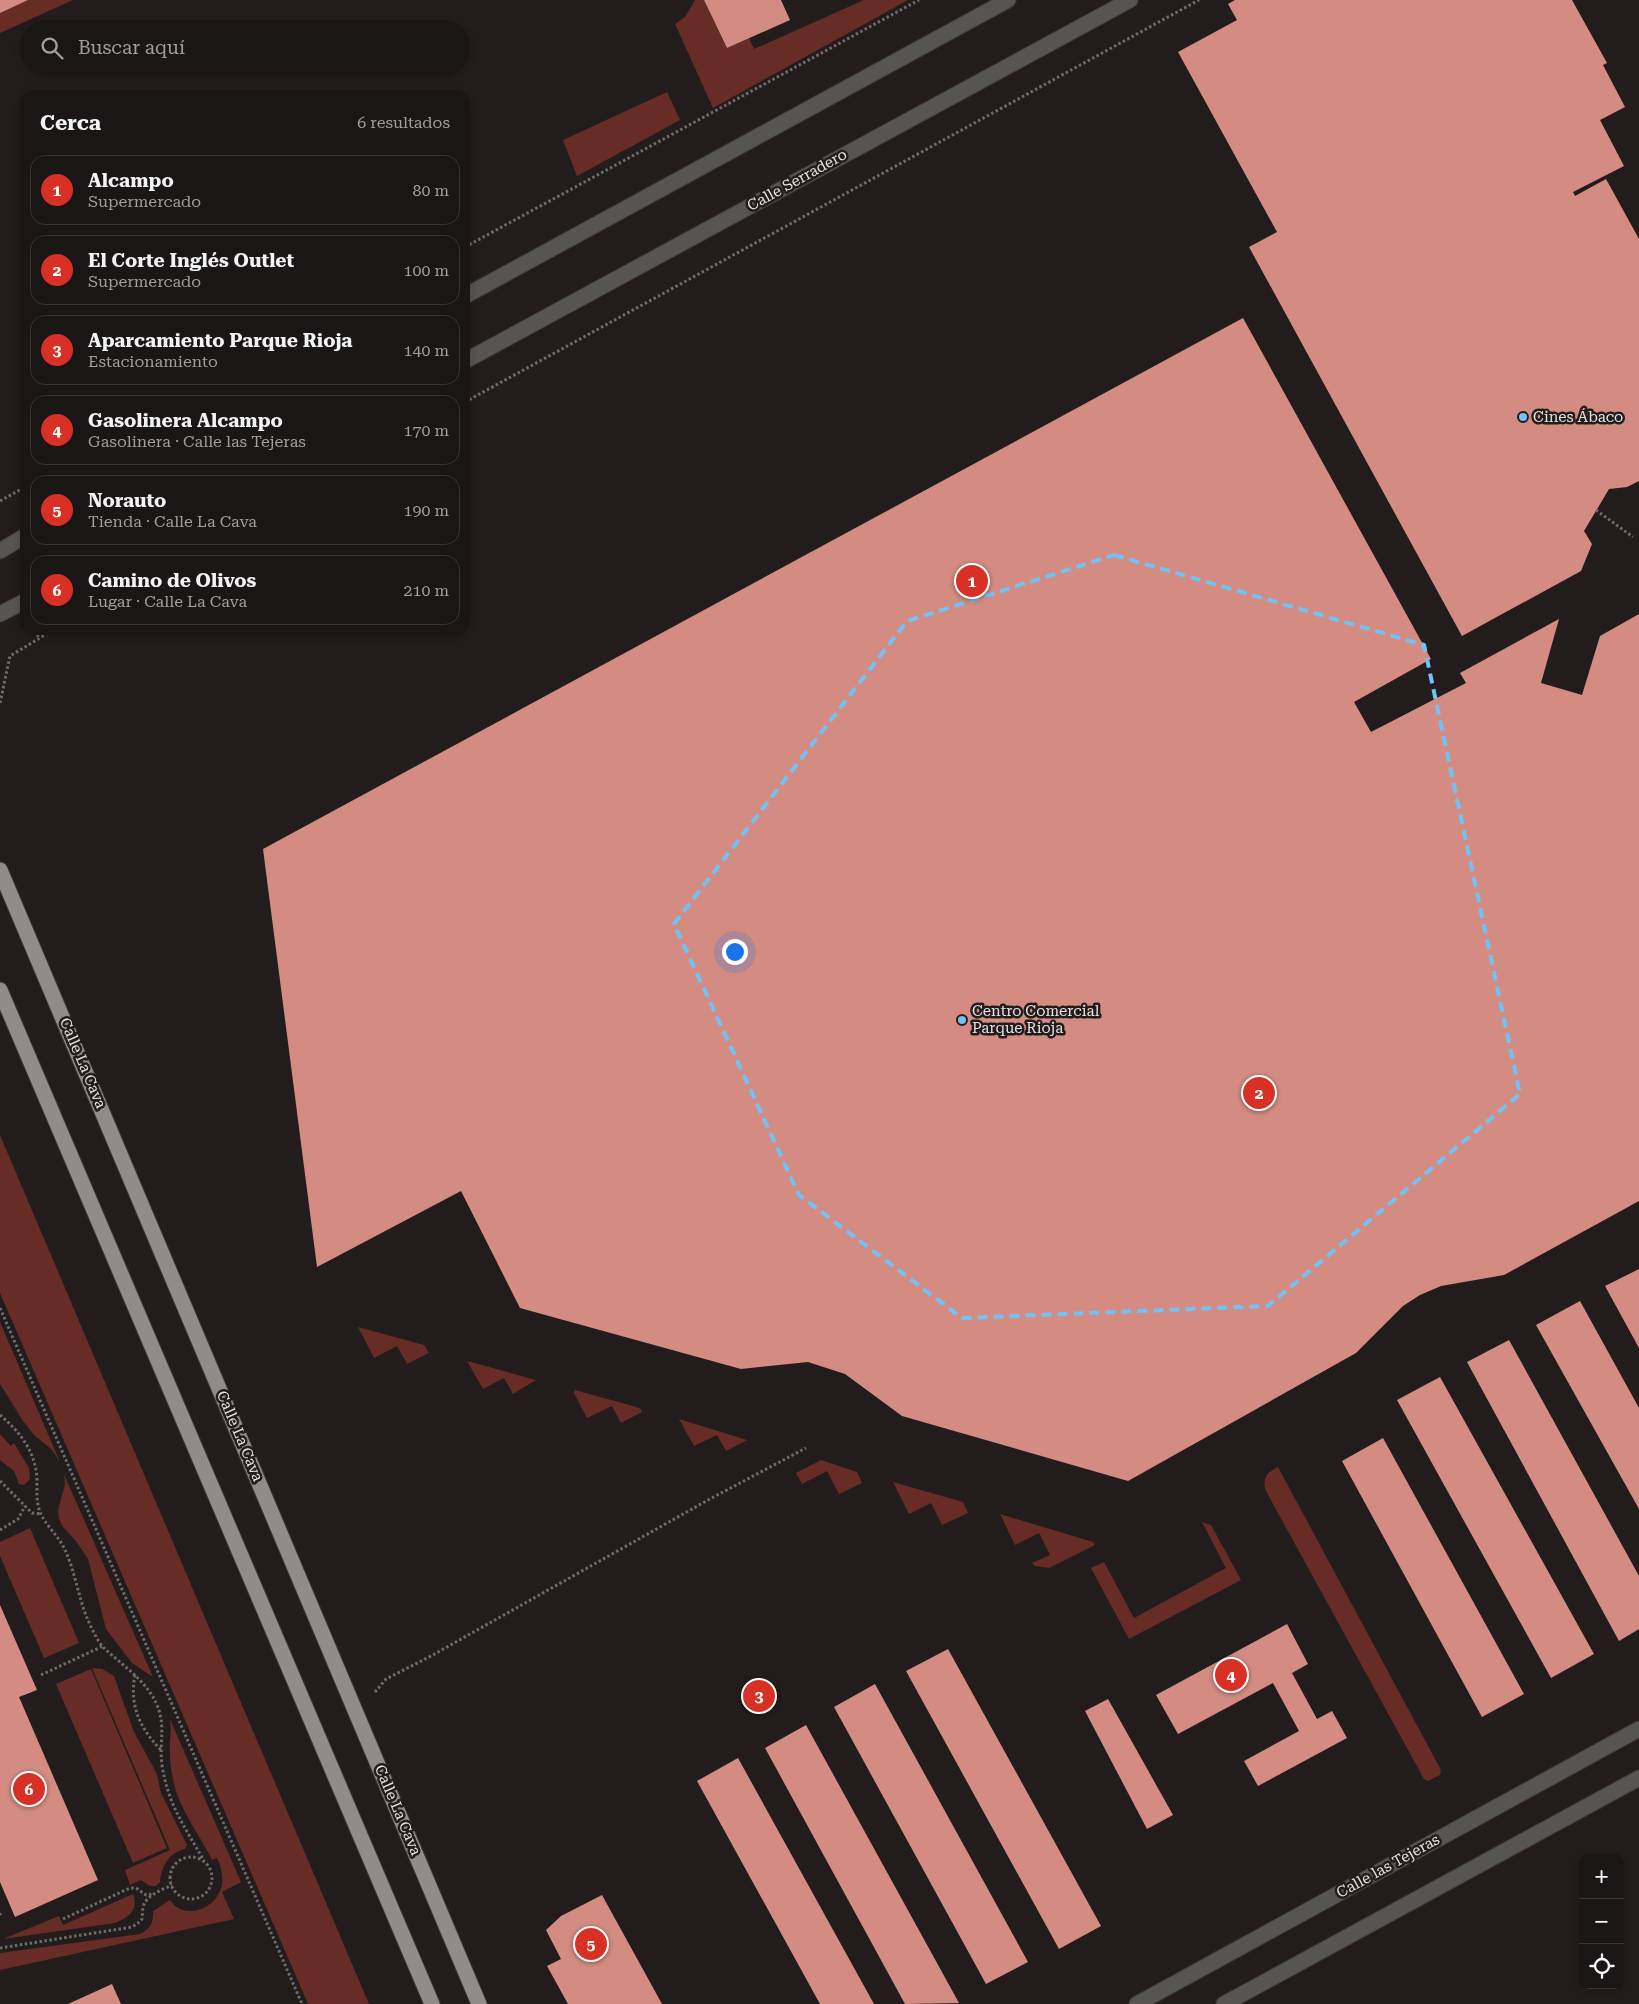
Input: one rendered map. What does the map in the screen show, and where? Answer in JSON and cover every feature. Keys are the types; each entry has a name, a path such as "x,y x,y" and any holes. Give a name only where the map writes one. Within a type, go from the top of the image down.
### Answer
{"main road":[{"name":"Calle La Cava","path":"0,870 479,2004"},
{"path":"0,990 432,2004"}],"street":[{"path":"470,293 1008,0"},
{"name":"Calle Serradero","path":"470,358 1130,0"},
{"path":"0,551 20,539"},
{"path":"0,614 20,604"},
{"name":"Calle las Tejeras","path":"1137,2004 1639,1729"},
{"path":"1224,2004 1639,1778"}],"path":[{"path":"470,245 919,0"},
{"path":"470,399 1199,0"},
{"path":"0,501 20,490"},
{"path":"1596,510 1633,537"},
{"path":"0,702 10,656 44,635"},
{"path":"0,1308 302,2004"},
{"path":"0,1415 14,1427 26,1442 35,1462 37,1501 41,1514 65,1550 88,1618 102,1646 151,1692 158,1707 163,1724 161,1750 167,1792 178,1817 209,1867 212,1880 206,1892 194,1899 180,1896 172,1885 171,1872 179,1861 185,1858 192,1857 204,1861"},
{"path":"358,1714 386,1678 431,1656 708,1500 806,1448"},
{"path":"0,1481 32,1513 41,1514"},
{"path":"0,1530 18,1519 25,1506"},
{"path":"42,1675 102,1646"},
{"path":"135,1675 132,1688 136,1714 147,1734 161,1750"},
{"path":"63,1919 130,1888 136,1888 146,1895 154,1894 172,1885"},
{"path":"0,1948 132,1926 141,1921 144,1915 143,1908 154,1894"}],"highlighted area":[{"path":"1114,555 1424,645 1520,1094 1268,1306 962,1318 799,1195 674,924 907,621"}],"shaded area":[{"path":"0,0 73,0 29,20 20,20 20,24 0,33"},
{"path":"695,0 704,0 727,48 749,38 754,49 864,0 908,0 713,108 675,24 685,17"},
{"path":"667,92 680,120 577,176 563,140"},
{"path":"0,1135 369,2004 308,2004 0,1293"},
{"path":"0,1322 60,1462 51,1449 34,1435 23,1421 0,1384"},
{"path":"358,1327 424,1345 429,1353 407,1364 397,1346 374,1358"},
{"path":"467,1361 536,1380 513,1394 504,1378 483,1389"},
{"path":"575,1390 640,1408 642,1412 621,1423 612,1406 587,1418 574,1393"},
{"path":"679,1419 747,1440 726,1451 717,1435 694,1446"},
{"path":"0,1434 11,1446 14,1443 29,1468 30,1479 24,1485 19,1484 14,1471 0,1460"},
{"path":"821,1460 857,1472 862,1483 839,1494 827,1471 802,1484 796,1473"},
{"path":"1278,1467 1441,1770 1440,1775 1428,1781 1424,1779 1267,1493 1264,1485 1266,1477 1270,1471"},
{"path":"64,1474 153,1677 132,1663 106,1629 88,1559 59,1519 58,1510 65,1484"},
{"path":"893,1482 963,1502 968,1513 942,1525 931,1503 909,1514"},
{"path":"1000,1514 1093,1542 1095,1545 1049,1568 1035,1566 1032,1563 1050,1555 1039,1533 1015,1545"},
{"path":"1202,1522 1211,1525 1241,1580 1129,1639 1091,1568 1104,1562 1134,1618 1226,1568"},
{"path":"30,1528 79,1643 44,1658 0,1556 0,1542"},
{"path":"92,1668 102,1669 114,1676 134,1732 157,1774 161,1793 187,1845 185,1849 170,1857 162,1871 160,1882 156,1886 150,1886 141,1880 130,1885 125,1870 170,1850"},
{"path":"91,1669 167,1848 133,1863 56,1684"},
{"path":"170,1719 241,1882 222,1892 234,1919 0,1970 0,1953 140,1934 151,1925 153,1911 170,1900 178,1908 187,1911 198,1910 208,1906 216,1898 221,1887 222,1874 217,1858 212,1860 186,1814 174,1784 170,1758"},
{"path":"133,1894 135,1900 134,1909 125,1918 115,1923 3,1939 59,1916 63,1925"}],"building":[{"path":"0,0 28,0 0,13"},
{"path":"704,0 781,0 790,20 727,48"},
{"path":"1235,0 1572,0 1607,63 1603,65 1625,107 1600,120 1624,166 1573,192 1575,196 1606,179 1639,239 1639,481 1627,487 1609,489 1584,531 1592,544 1581,571 1462,636 1249,247 1277,232 1178,52 1237,20 1228,4"},
{"name":"Centro Comercial Parque Rioja","path":"1243,318 1431,659 1354,702 1371,732 1466,683 1460,673 1559,619 1541,683 1582,695 1600,636 1639,614 1639,1201 1504,1275 1441,1286 1420,1295 1403,1306 1356,1353 1128,1481 902,1416 845,1374 808,1362 741,1369 520,1308 461,1191 317,1267 263,849"},
{"path":"1639,1269 1639,1348 1605,1286"},
{"path":"1580,1301 1639,1408 1639,1509 1536,1325"},
{"path":"1509,1340 1639,1576 1639,1629 1619,1641 1467,1362"},
{"path":"1440,1377 1594,1654 1551,1678 1397,1400"},
{"path":"1383,1438 1524,1694 1482,1717 1342,1461"},
{"path":"0,1605 37,1690 19,1697 98,1880 15,1917 0,1882"},
{"path":"1287,1624 1308,1664 1292,1673 1317,1719 1332,1711 1347,1738 1258,1786 1244,1761 1299,1731 1273,1683 1178,1734 1156,1695"},
{"path":"948,1649 1101,1926 1059,1949 906,1671"},
{"path":"875,1684 1028,1962 986,1984 834,1707"},
{"path":"1108,1699 1173,1815 1147,1829 1085,1711"},
{"path":"806,1725 959,2003 905,2004 765,1748"},
{"path":"738,1758 874,2004 820,2004 697,1781"},
{"path":"602,1895 662,2004 568,2004 547,1966 561,1959 546,1930 561,1916"},
{"path":"112,1984 121,2004 68,2004"}],"place":[{"name":"Cines Ábaco","path":"1523,417"},
{"name":"Alcampo","path":"972,581"},
{"name":"Centro Comercial Parque Rioja","path":"962,1020"},
{"name":"El Corte Inglés Outlet","path":"1259,1093"},
{"name":"Gasolinera Alcampo","path":"1231,1675"},
{"name":"Aparcamiento Parque Rioja","path":"759,1696"},
{"name":"Camino de Olivos","path":"29,1789"},
{"name":"Norauto","path":"591,1944"}]}
